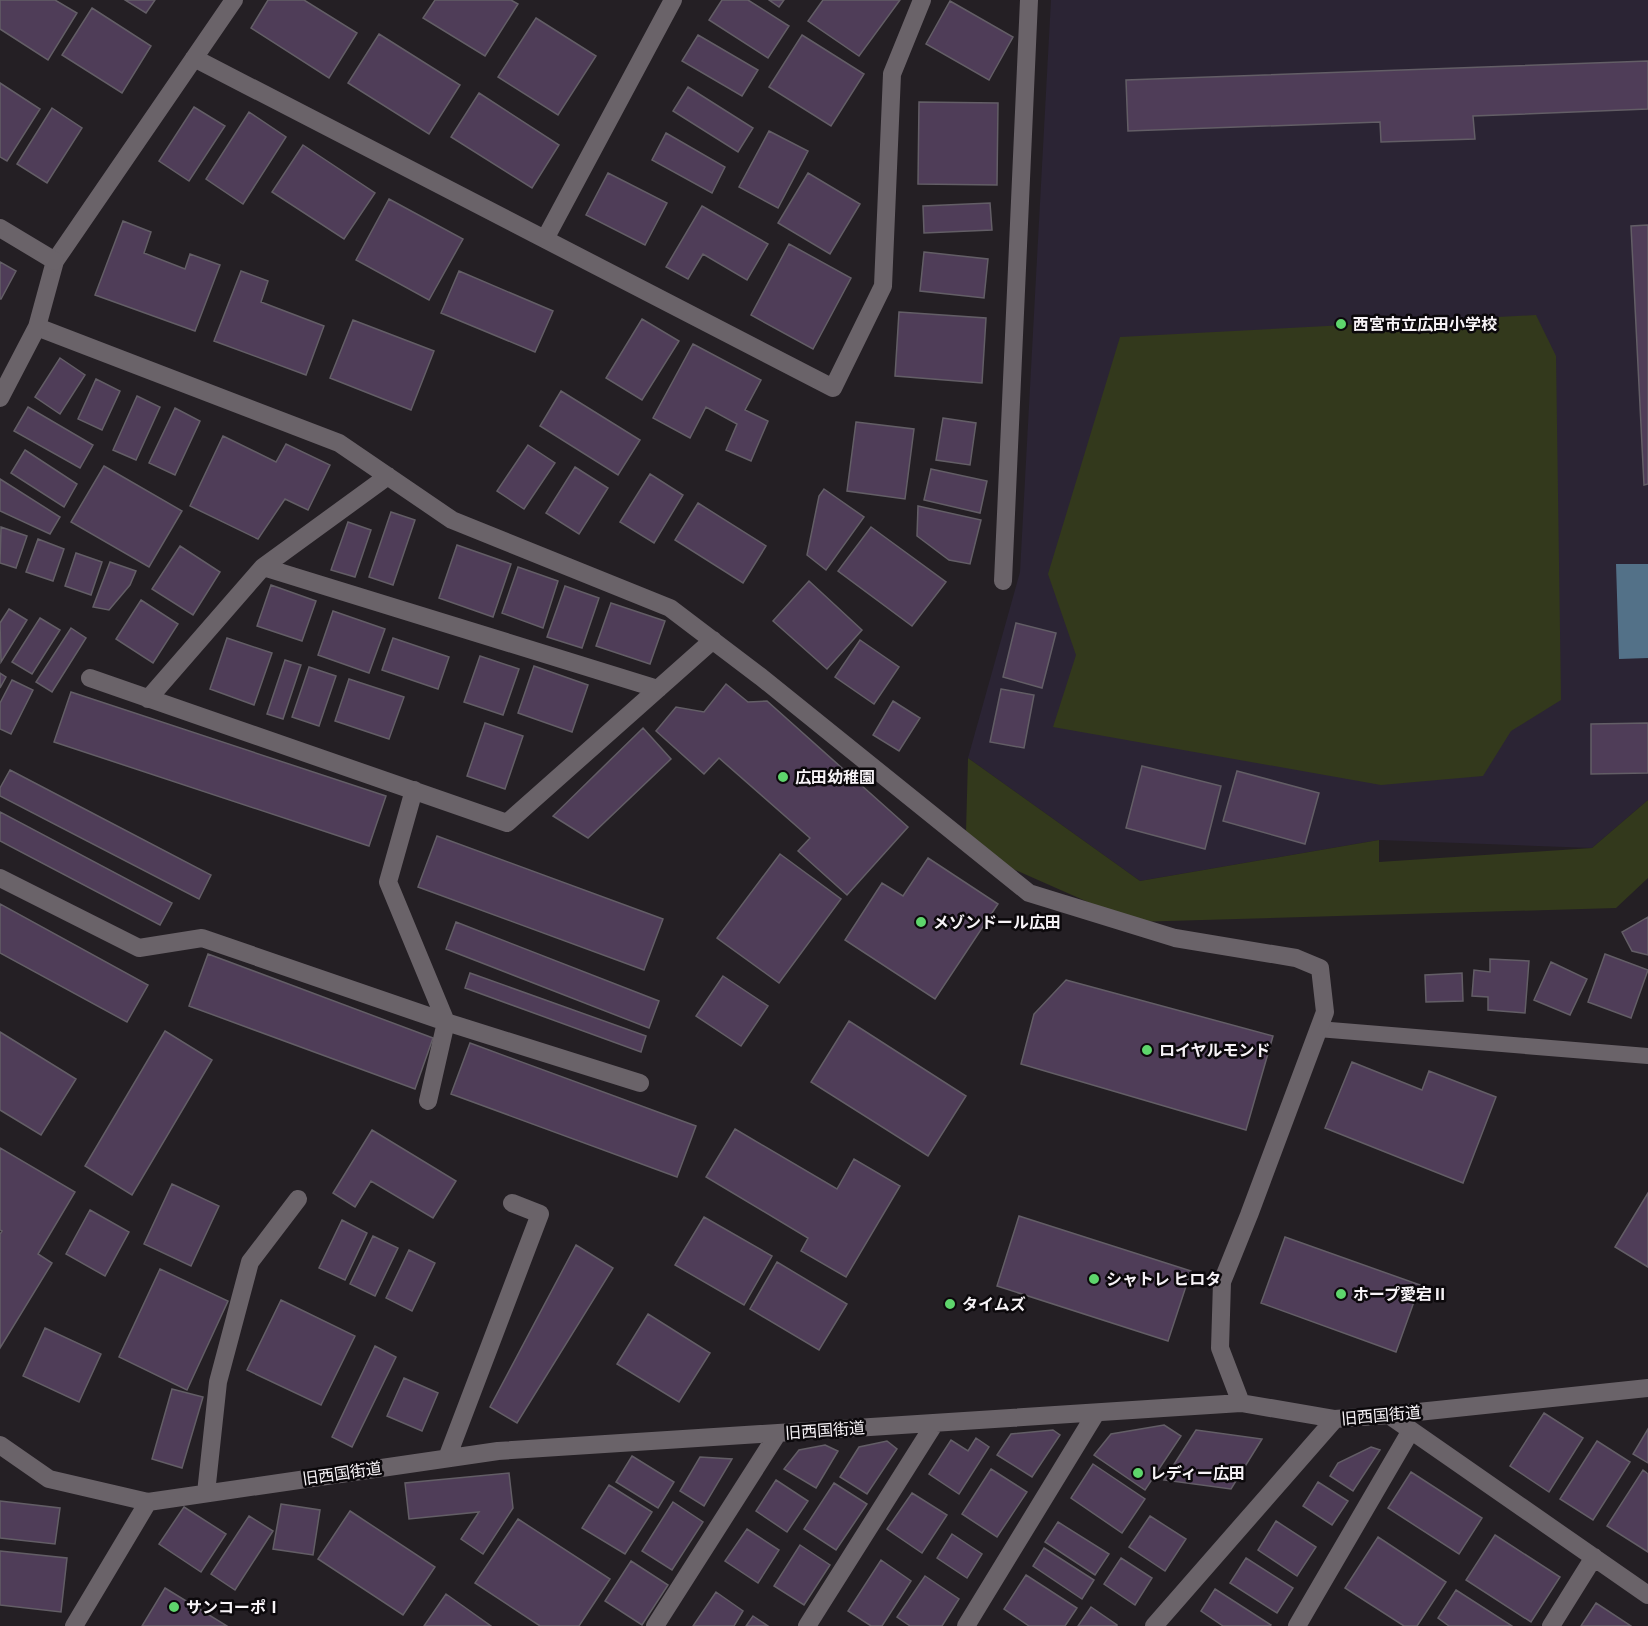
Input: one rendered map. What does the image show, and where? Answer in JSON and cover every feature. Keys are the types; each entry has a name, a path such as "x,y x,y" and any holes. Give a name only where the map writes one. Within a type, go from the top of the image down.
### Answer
{"street":[{"path":"0,398 38,327 55,261 234,0"},
{"path":"545,239 674,0"},
{"path":"194,58 833,388 883,286 892,74 922,0"},
{"path":"1004,581 1029,0"},
{"path":"0,228 55,261"},
{"path":"38,327 339,443 452,520 670,608 1029,893 1175,938 1296,958 1320,968 1325,1012 1222,1282 1220,1348 1241,1402"},
{"path":"148,699 263,567 388,476"},
{"path":"263,567 658,689"},
{"path":"90,678 507,823 713,640"},
{"path":"414,790 388,882 446,1022 428,1101"},
{"path":"0,878 139,948 202,938 446,1022 640,1083"},
{"path":"206,1493 218,1382 250,1262 298,1199"},
{"path":"447,1458 540,1214 512,1203"},
{"name":"旧西国街道","path":"148,1502 498,1451 1241,1402 1335,1419 1648,1388"},
{"path":"966,1626 1096,1413"},
{"path":"1389,1415 1410,1432 1648,1595"},
{"path":"1154,1626 1335,1419"},
{"path":"807,1626 935,1423"},
{"path":"1297,1626 1410,1432"},
{"path":"655,1626 778,1433"},
{"path":"0,1445 48,1479 148,1502 74,1626"},
{"path":"1551,1626 1594,1557"}],"lane":[{"path":"1318,1029 1648,1056"}],"shaded area":[{"name":"西宮市立広田小学校","path":"1051,0 1648,0 1648,800 1592,848 1379,840 1140,881 968,758 1020,572"}],"green space":[{"path":"1536,315 1556,356 1561,700 1511,731 1483,776 1381,785 1053,727 1076,655 1048,574 1120,337"},
{"path":"968,758 1140,881 1379,840 1379,862 1592,848 1648,800 1648,878 1616,908 1133,922 1004,865 966,832"}],"water":[{"path":"1616,564 1648,564 1648,658 1619,659"}],"building":[{"path":"0,0 55,0 77,13 48,60 0,29"},
{"path":"125,0 155,0 146,13"},
{"path":"268,0 304,0 357,33 329,78 251,28"},
{"path":"435,0 511,0 518,4 485,56 423,18"},
{"path":"722,0 748,0 789,26 768,58 709,20"},
{"path":"769,0 784,0 779,7"},
{"path":"823,0 900,0 859,56 808,21"},
{"path":"950,1 1013,37 989,80 926,44"},
{"path":"92,8 151,46 122,93 62,55"},
{"path":"536,18 596,56 558,115 498,77"},
{"path":"379,34 460,85 429,134 348,83"},
{"path":"698,35 758,70 742,96 682,61"},
{"path":"802,35 864,74 831,126 769,87"},
{"path":"1648,61 1648,109 1473,116 1475,139 1381,142 1380,122 1128,131 1126,80"},
{"path":"0,83 40,109 7,161 0,157"},
{"path":"688,87 753,128 738,152 673,111"},
{"path":"479,93 559,145 532,188 451,137"},
{"path":"919,102 998,103 997,185 918,184"},
{"path":"194,107 225,126 189,181 159,161"},
{"path":"52,108 82,128 47,183 17,164"},
{"path":"249,112 286,137 243,204 206,179"},
{"path":"769,131 808,151 778,208 739,187"},
{"path":"666,133 725,167 712,193 652,160"},
{"path":"303,145 375,193 344,239 272,192"},
{"path":"608,173 667,203 645,245 586,215"},
{"path":"808,173 860,204 830,254 778,223"},
{"path":"389,199 463,239 429,300 356,260"},
{"path":"990,203 992,230 924,233 923,206"},
{"path":"702,206 768,244 747,280 703,254 688,279 666,267"},
{"path":"123,221 151,232 144,253 185,269 190,254 220,265 195,331 95,295"},
{"path":"1648,225 1648,484 1644,485 1631,226"},
{"path":"789,244 851,278 813,349 751,315"},
{"path":"924,252 988,259 984,298 920,291"},
{"path":"0,262 16,271 1,299 0,299"},
{"path":"241,271 268,281 261,302 324,326 306,375 214,341"},
{"path":"459,271 553,311 535,352 441,313"},
{"path":"899,312 986,318 982,383 895,376"},
{"path":"642,319 679,341 642,400 606,378"},
{"path":"353,320 434,351 411,410 330,378"},
{"path":"693,344 761,380 745,410 768,421 751,461 726,450 737,424 706,407 690,438 653,418"},
{"path":"60,358 85,375 60,414 35,397"},
{"path":"96,379 120,391 102,430 78,419"},
{"path":"561,391 640,440 618,475 540,426"},
{"path":"137,396 160,407 136,460 113,450"},
{"path":"28,407 93,445 80,468 14,431"},
{"path":"175,408 200,421 175,475 149,463"},
{"path":"943,418 976,423 970,465 936,460"},
{"path":"856,422 914,429 905,499 847,491"},
{"path":"223,436 276,462 286,444 330,465 308,510 285,499 258,539 190,506"},
{"path":"528,445 555,463 524,509 497,491"},
{"path":"25,450 77,484 64,507 11,473"},
{"path":"104,466 182,511 149,567 71,522"},
{"path":"575,467 608,488 579,534 546,513"},
{"path":"931,469 987,481 980,513 924,500"},
{"path":"650,474 683,495 654,543 620,522"},
{"path":"0,479 60,517 50,534 0,511"},
{"path":"824,489 864,517 826,570 807,555 819,496"},
{"path":"698,503 766,546 743,583 675,540"},
{"path":"918,506 981,520 970,564 949,560 917,536"},
{"path":"391,512 415,520 393,585 369,577"},
{"path":"348,522 371,530 355,577 331,570"},
{"path":"1,527 27,536 16,568 0,563"},
{"path":"871,527 946,582 912,626 838,571"},
{"path":"38,539 64,549 53,581 26,572"},
{"path":"457,545 511,564 493,617 439,598"},
{"path":"180,546 220,572 193,615 152,589"},
{"path":"76,553 102,562 91,595 65,586"},
{"path":"110,562 136,571 130,585 109,610 93,607"},
{"path":"518,567 558,581 543,628 502,613"},
{"path":"809,581 862,630 827,669 773,621"},
{"path":"271,585 316,601 302,641 257,626"},
{"path":"565,586 599,598 582,648 547,637"},
{"path":"141,600 178,624 153,663 116,639"},
{"path":"611,603 665,621 650,664 596,646"},
{"path":"9,609 27,620 1,662 0,623"},
{"path":"333,611 385,629 369,673 318,655"},
{"path":"40,618 60,630 32,674 12,662"},
{"path":"1016,623 1056,633 1042,688 1003,677"},
{"path":"71,628 86,638 52,692 36,682"},
{"path":"227,638 272,653 254,705 210,689"},
{"path":"393,638 449,657 438,689 382,670"},
{"path":"860,640 899,667 874,704 835,677"},
{"path":"480,656 519,669 503,715 464,702"},
{"path":"285,660 301,665 283,719 267,714"},
{"path":"534,666 588,685 572,732 518,713"},
{"path":"309,667 336,676 319,726 292,717"},
{"path":"0,673 6,677 0,688"},
{"path":"349,679 404,697 389,739 335,721"},
{"path":"12,680 33,690 11,734 0,729 0,703"},
{"path":"726,684 748,702 767,701 908,827 847,895 798,851 810,838 719,758 704,774 656,731 676,707 704,712"},
{"path":"1001,689 1034,695 1024,748 990,742"},
{"path":"71,692 386,796 369,846 54,742"},
{"path":"893,701 920,718 899,751 873,735"},
{"path":"485,723 523,736 505,789 467,776"},
{"path":"1648,723 1648,773 1591,774 1591,724"},
{"path":"643,728 671,759 588,838 553,816"},
{"path":"1142,766 1221,786 1205,849 1126,828"},
{"path":"10,770 211,875 199,899 0,796 0,788"},
{"path":"1237,771 1319,793 1305,844 1223,821"},
{"path":"0,812 172,903 160,925 0,841"},
{"path":"437,836 663,919 644,970 418,887"},
{"path":"780,854 841,899 779,983 717,938"},
{"name":"メゾンドール広田","path":"928,858 998,904 935,999 845,940 882,883 903,896"},
{"path":"0,904 148,985 127,1022 0,953"},
{"path":"1648,917 1648,955 1632,951 1622,932"},
{"path":"456,922 659,1001 649,1028 446,949"},
{"path":"208,954 433,1038 415,1089 189,1006"},
{"path":"1605,954 1648,970 1631,1018 1588,1002"},
{"path":"1490,959 1529,961 1525,1013 1488,1010 1488,997 1472,996 1474,970 1490,972"},
{"path":"1551,962 1587,979 1570,1015 1534,1000"},
{"path":"470,973 646,1036 641,1052 465,988"},
{"path":"1462,973 1463,1001 1426,1002 1425,975"},
{"path":"723,976 768,1006 741,1046 696,1016"},
{"name":"ロイヤルモンド","path":"1066,980 1273,1036 1246,1130 1021,1064 1034,1014"},
{"path":"849,1021 966,1096 928,1156 811,1082"},
{"path":"165,1031 212,1060 132,1195 85,1166"},
{"path":"0,1032 76,1079 41,1135 0,1110"},
{"path":"470,1043 696,1126 677,1177 451,1094"},
{"path":"1352,1062 1422,1090 1429,1071 1496,1097 1463,1183 1325,1128"},
{"path":"735,1129 837,1189 854,1159 900,1186 846,1277 801,1251 808,1238 706,1177"},
{"path":"372,1130 456,1181 433,1218 371,1181 355,1207 333,1193"},
{"path":"0,1148 75,1192 38,1254 52,1263 0,1348 0,1234 2,1231 0,1230"},
{"path":"172,1184 219,1206 191,1266 144,1244"},
{"path":"1648,1193 1648,1267 1615,1247"},
{"path":"90,1210 129,1232 105,1276 66,1254"},
{"name":"シャトレ ヒロタ","path":"1019,1216 1191,1271 1168,1341 997,1286"},
{"path":"704,1217 772,1256 744,1305 675,1265"},
{"path":"342,1220 367,1233 345,1280 319,1268"},
{"path":"373,1236 398,1248 375,1296 350,1284"},
{"name":"ホープ愛宕Ⅱ","path":"1285,1237 1420,1285 1396,1352 1261,1303"},
{"path":"576,1245 613,1268 517,1423 490,1407"},
{"path":"409,1250 435,1263 412,1311 386,1298"},
{"path":"777,1262 847,1304 819,1350 750,1309"},
{"path":"160,1269 228,1301 187,1390 119,1357"},
{"path":"281,1300 355,1336 321,1405 247,1370"},
{"path":"648,1314 710,1353 679,1402 617,1364"},
{"path":"45,1328 101,1354 79,1402 23,1376"},
{"path":"375,1346 396,1357 352,1447 332,1437"},
{"path":"404,1378 438,1393 422,1431 387,1416"},
{"path":"172,1389 203,1397 182,1468 152,1459"},
{"path":"1544,1413 1583,1438 1549,1492 1510,1466"},
{"name":"レディー広田","path":"1164,1425 1181,1436 1145,1490 1094,1455 1111,1434"},
{"path":"1648,1429 1648,1463 1633,1454"},
{"path":"1053,1430 1060,1435 1032,1477 997,1455 1011,1434"},
{"path":"1196,1430 1262,1439 1231,1489 1164,1480"},
{"path":"976,1438 989,1447 959,1494 929,1474 951,1440 968,1451"},
{"path":"887,1441 897,1449 867,1494 840,1477 859,1447"},
{"path":"1597,1441 1630,1462 1593,1520 1560,1499"},
{"path":"825,1445 838,1451 816,1488 784,1469 799,1450"},
{"path":"1371,1447 1380,1450 1353,1491 1330,1476 1338,1463"},
{"path":"632,1456 674,1482 658,1508 616,1482"},
{"path":"700,1457 732,1459 704,1506 680,1491"},
{"path":"1093,1464 1145,1499 1122,1533 1071,1498"},
{"path":"991,1469 1027,1492 997,1537 962,1514"},
{"path":"1643,1470 1648,1474 1648,1552 1607,1526"},
{"path":"1411,1472 1482,1518 1459,1554 1388,1508"},
{"path":"509,1473 513,1508 483,1554 461,1539 479,1512 409,1519 405,1483"},
{"path":"776,1480 808,1501 787,1532 756,1511"},
{"path":"1318,1482 1348,1501 1332,1525 1303,1506"},
{"path":"834,1483 867,1504 836,1550 804,1529"},
{"path":"609,1485 652,1512 625,1554 582,1528"},
{"path":"912,1493 947,1515 922,1553 887,1529"},
{"path":"0,1501 60,1508 55,1544 0,1538"},
{"path":"673,1502 703,1522 672,1570 642,1551"},
{"path":"281,1504 320,1510 313,1555 273,1549"},
{"path":"184,1507 226,1534 201,1572 159,1544"},
{"path":"350,1511 435,1567 403,1615 318,1559"},
{"path":"249,1516 273,1531 235,1590 211,1574"},
{"path":"1150,1516 1186,1539 1165,1571 1129,1547"},
{"path":"518,1519 610,1579 579,1626 540,1626 475,1583"},
{"path":"1276,1521 1316,1547 1297,1576 1258,1550"},
{"path":"1058,1522 1109,1554 1095,1575 1045,1542"},
{"path":"747,1529 779,1550 758,1583 725,1561"},
{"path":"952,1534 982,1554 967,1578 937,1558"},
{"path":"1495,1535 1560,1577 1531,1622 1466,1580"},
{"path":"1378,1537 1446,1582 1417,1626 1404,1626 1345,1588"},
{"path":"800,1545 830,1565 804,1605 774,1586"},
{"path":"1044,1548 1094,1580 1082,1599 1033,1566"},
{"path":"0,1551 67,1558 61,1612 0,1605"},
{"path":"1121,1558 1152,1578 1135,1605 1104,1584"},
{"path":"1246,1558 1293,1588 1277,1613 1230,1583"},
{"path":"881,1560 911,1581 882,1626 871,1626 848,1611"},
{"path":"631,1561 668,1585 642,1625 605,1601"},
{"path":"1026,1575 1077,1608 1065,1626 1029,1626 1004,1609"},
{"path":"925,1576 959,1599 942,1626 910,1626 897,1617"},
{"name":"サンコーポⅠ","path":"165,1588 227,1626 142,1626"},
{"path":"1215,1589 1271,1625 1223,1626 1201,1611"},
{"path":"1456,1590 1512,1626 1449,1626 1438,1618"},
{"path":"716,1592 743,1611 734,1626 693,1626"},
{"path":"446,1594 491,1626 424,1626"},
{"path":"1596,1603 1631,1626 1581,1626"},
{"path":"1091,1607 1117,1625 1117,1626 1078,1626"},
{"path":"753,1616 768,1626 746,1626"}],"place":[{"name":"西宮市立広田小学校","path":"1341,324"},
{"name":"広田幼稚園","path":"783,777"},
{"name":"メゾンドール広田","path":"921,922"},
{"name":"ロイヤルモンド","path":"1147,1050"},
{"name":"シャトレ ヒロタ","path":"1094,1279"},
{"name":"ホープ愛宕Ⅱ","path":"1341,1294"},
{"name":"タイムズ","path":"950,1304"},
{"name":"レディー広田","path":"1138,1473"},
{"name":"サンコーポⅠ","path":"174,1607"}]}
